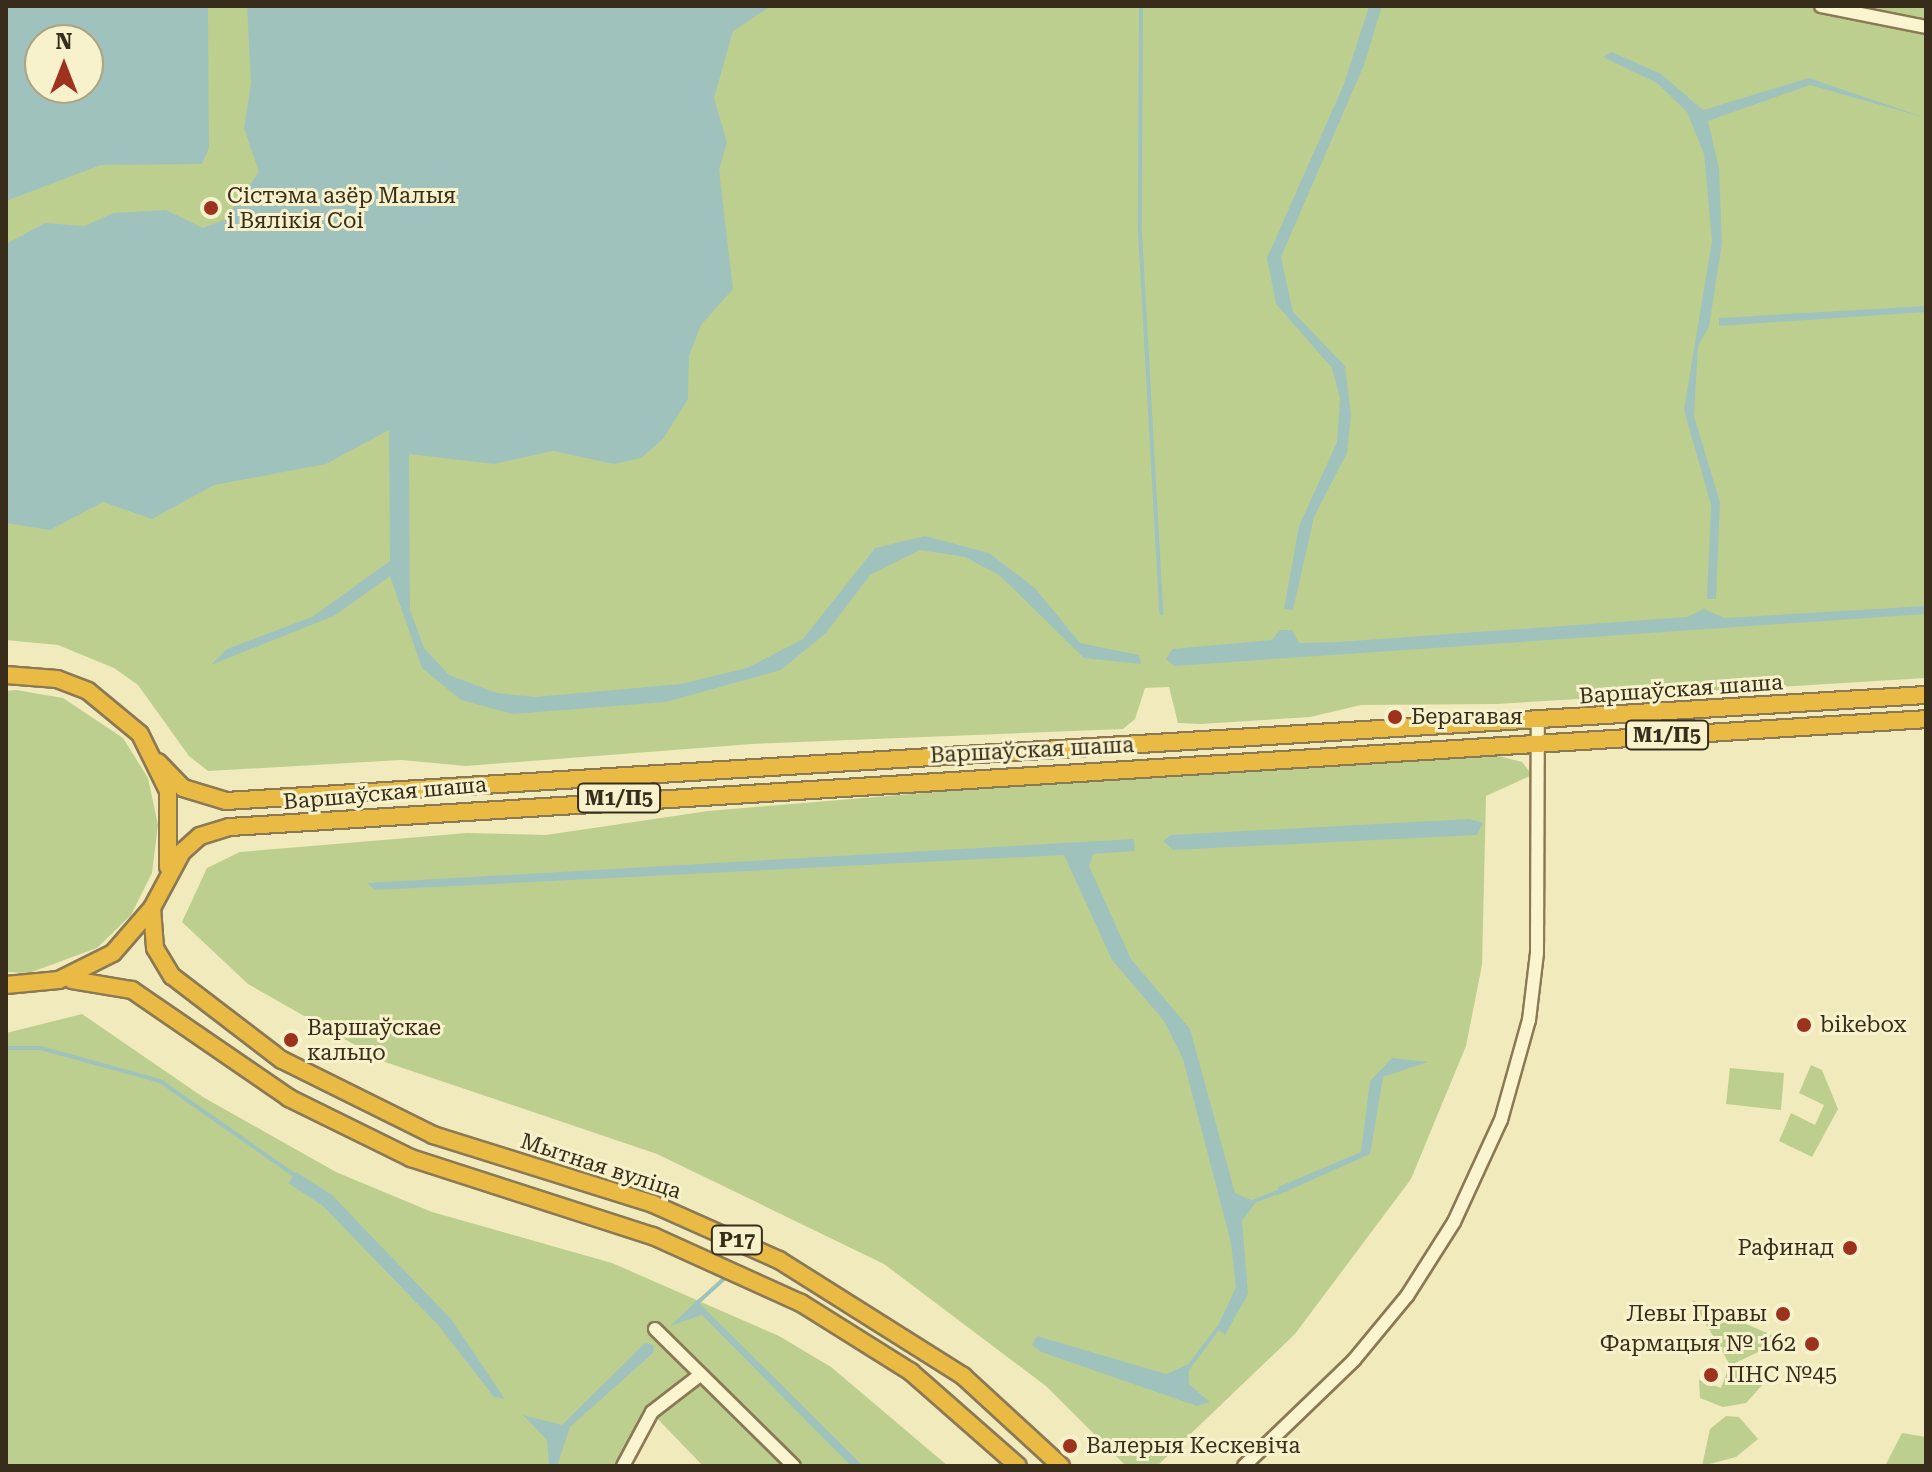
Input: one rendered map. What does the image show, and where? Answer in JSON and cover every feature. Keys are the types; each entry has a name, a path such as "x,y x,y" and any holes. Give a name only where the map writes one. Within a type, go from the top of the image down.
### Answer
{"highway":[{"name":"Варшаўская шаша","path":"6,675 57,679 88,691 140,734 158,762 183,788 226,801 1926,695"},
{"name":"Варшаўская шаша","path":"6,985 59,980 113,953 152,908 165,880 200,836 230,827 1926,719"},
{"name":"Варшаўская шаша","path":"158,762 173,821 165,880"},
{"name":"Мытная вуліца","path":"152,908 155,948 172,976 282,1060 433,1135 653,1204 779,1260 963,1376 1061,1466"},
{"name":"Р17","path":"59,980 132,990 289,1098 411,1158 653,1236 801,1303 911,1372 1018,1466"}],"street":[{"path":"1821,6 1926,27"},
{"path":"1244,1466 1354,1360 1407,1296 1454,1222 1501,1120 1529,1020 1537,953 1538,720"},
{"path":"655,1329 794,1466"},
{"path":"623,1466 652,1412 700,1375"}],"green space":[{"path":"6,6 1926,6 1926,678 1496,704 1361,705 1310,717 1200,724 1178,723 1169,687 1145,688 1135,719 1123,729 752,744 466,766 401,760 208,771 189,756 138,685 114,668 58,645 6,640"},
{"path":"6,691 63,698 123,738 148,778 158,825 152,873 131,915 97,948 29,973 6,972"},
{"path":"1499,756 1522,762 1532,775 1486,796 1482,965 1466,1046 1411,1179 1295,1334 1157,1466 1126,1466 1046,1386 884,1264 657,1154 385,1062 248,984 182,922 207,868 240,852 467,833 546,835 708,811 1042,783"},
{"path":"82,1014 203,1097 336,1172 432,1212 612,1263 779,1336 831,1367 948,1466 703,1466 652,1413 623,1466 6,1466 6,1033"},
{"path":"1811,1065 1822,1070 1838,1109 1812,1157 1779,1141 1791,1113 1815,1125 1824,1105 1799,1093"},
{"path":"1730,1068 1784,1073 1781,1110 1726,1104"},
{"path":"1692,1300 1783,1340 1731,1365 1765,1382 1746,1403 1723,1407 1700,1398 1699,1380 1721,1388 1730,1365"},
{"path":"1726,1416 1739,1417 1758,1439 1736,1457 1702,1466 1710,1429"},
{"path":"1902,1433 1926,1437 1926,1466 1886,1464"}],"water":[{"path":"6,6 208,8 209,148 202,164 101,165 6,201"},
{"path":"247,6 771,6 733,31 714,98 727,142 719,170 733,289 701,325 689,356 688,399 663,439 641,458 614,464 553,451 494,464 409,454 410,610 424,648 449,675 497,693 535,697 681,684 747,668 803,639 875,548 925,536 989,553 1035,588 1080,643 1139,655 1141,664 1084,658 999,575 965,557 920,550 870,575 826,633 781,670 666,702 513,714 461,700 422,668 390,576 334,616 211,665 227,649 312,617 390,561 389,430 326,464 214,485 152,519 103,502 50,530 6,523 6,244 45,223 85,226 113,213 166,210 203,228 224,220 259,172 244,128 251,83"},
{"path":"1369,6 1382,6 1364,65 1281,257 1293,312 1345,366 1351,415 1347,453 1314,517 1293,610 1284,609 1299,526 1337,442 1340,399 1332,368 1276,304 1267,258 1344,84"},
{"path":"1612,52 1661,74 1703,110 1809,78 1926,118 1810,85 1708,121 1719,168 1722,243 1709,327 1698,346 1694,416 1720,502 1716,599 1707,599 1711,505 1684,410 1712,241 1704,154 1687,112 1657,83 1603,57"},
{"path":"1926,306 1926,312 1719,326 1719,318"},
{"path":"1926,606 1926,614 1174,666 1166,659 1172,649 1272,640 1280,630 1292,630 1299,643 1338,642 1687,617 1704,609 1725,618"},
{"path":"1469,819 1483,823 1477,835 1173,850 1163,841 1171,835"},
{"path":"1134,839 1135,851 1093,854 1089,866 1131,959 1190,1029 1235,1193 1256,1202 1242,1221 1248,1294 1225,1335 1217,1328 1236,1287 1231,1243 1183,1059 1164,1021 1112,960 1064,855 375,890 367,883"},
{"path":"1392,1058 1428,1062 1383,1077 1370,1154 1276,1196 1278,1187 1361,1152 1370,1081"},
{"path":"296,1172 332,1195 451,1319 505,1399 494,1397 438,1325 323,1206 288,1183"},
{"path":"697,1301 863,1466 851,1466 702,1315 670,1326"},
{"path":"1037,1336 1166,1374 1189,1364 1189,1384 1210,1402 1197,1406 1041,1352 1032,1345"},
{"path":"645,1343 654,1345 653,1353 570,1427 557,1466 549,1466 547,1440 523,1415 562,1425"}],"waterway":[{"path":"1141,6 1140,232 1161,613"},
{"path":"6,1048 41,1048 160,1081 297,1177"},
{"path":"1252,1202 1278,1192"},
{"path":"695,1305 726,1277"},
{"path":"1188,1368 1219,1327"}],"place":[{"name":"Сістэма азёр Малыя і Вялікія Соі","path":"211,208"},
{"name":"Берагавая","path":"1395,717"},
{"name":"bikebox","path":"1804,1025"},
{"name":"Варшаўскае кальцо","path":"291,1040"},
{"name":"Рафинад","path":"1850,1248"},
{"name":"Левы Правы","path":"1783,1314"},
{"name":"Фармацыя № 162","path":"1812,1344"},
{"name":"ПНС №45","path":"1711,1375"},
{"name":"Валерыя Кескевіча","path":"1070,1446"}]}
